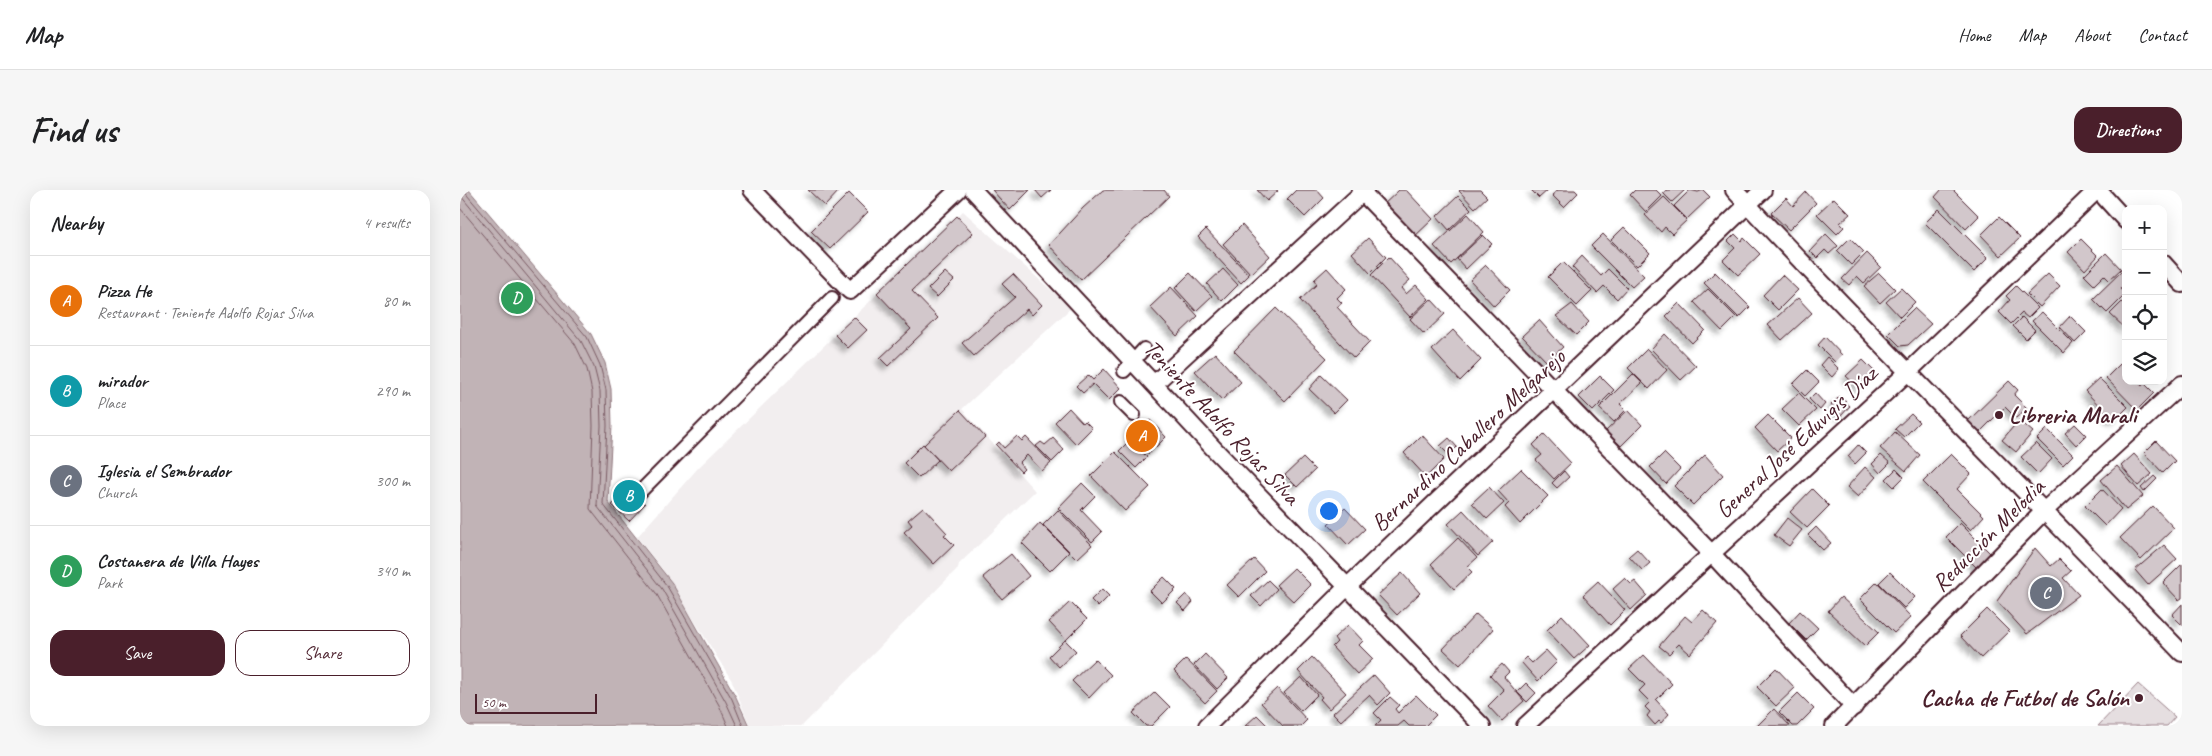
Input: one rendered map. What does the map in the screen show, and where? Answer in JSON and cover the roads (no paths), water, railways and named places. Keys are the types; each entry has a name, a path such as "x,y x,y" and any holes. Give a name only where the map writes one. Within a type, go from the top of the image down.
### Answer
{"street":[{"path":"752,190 850,291 958,190"},
{"name":"Teniente Adolfo Rojas Silva","path":"973,190 1154,384 1482,726"},
{"path":"1734,190 1908,372 2182,653"},
{"name":"Bernardino Caballero Melgarejo","path":"1208,726 1347,587 1555,391 1763,190"},
{"path":"2098,190 2122,217"},
{"name":"General José Eduvigis Díaz","path":"1525,726 1908,372 2098,190"},
{"path":"1154,384 1362,191 1711,553 1854,707"},
{"path":"2167,267 2182,284"},
{"path":"626,506 832,298"},
{"name":"Reducción Melodia","path":"1834,726 2044,510 2182,384"},
{"path":"1122,402 1134,415"}],"water":[{"path":"460,190 469,190 591,334 605,363 611,389 612,426 608,502 672,583 736,697 749,726 460,726"}],"place":[{"name":"Costanera de Villa Hayes","path":"517,298"},
{"name":"Libreria Marali","path":"1999,415"},
{"name":"Pizza He","path":"1142,436"},
{"name":"mirador","path":"629,496"},
{"name":"Iglesia el Sembrador","path":"2046,593"},
{"name":"Cacha de Futbol de Salón","path":"2139,698"}]}
